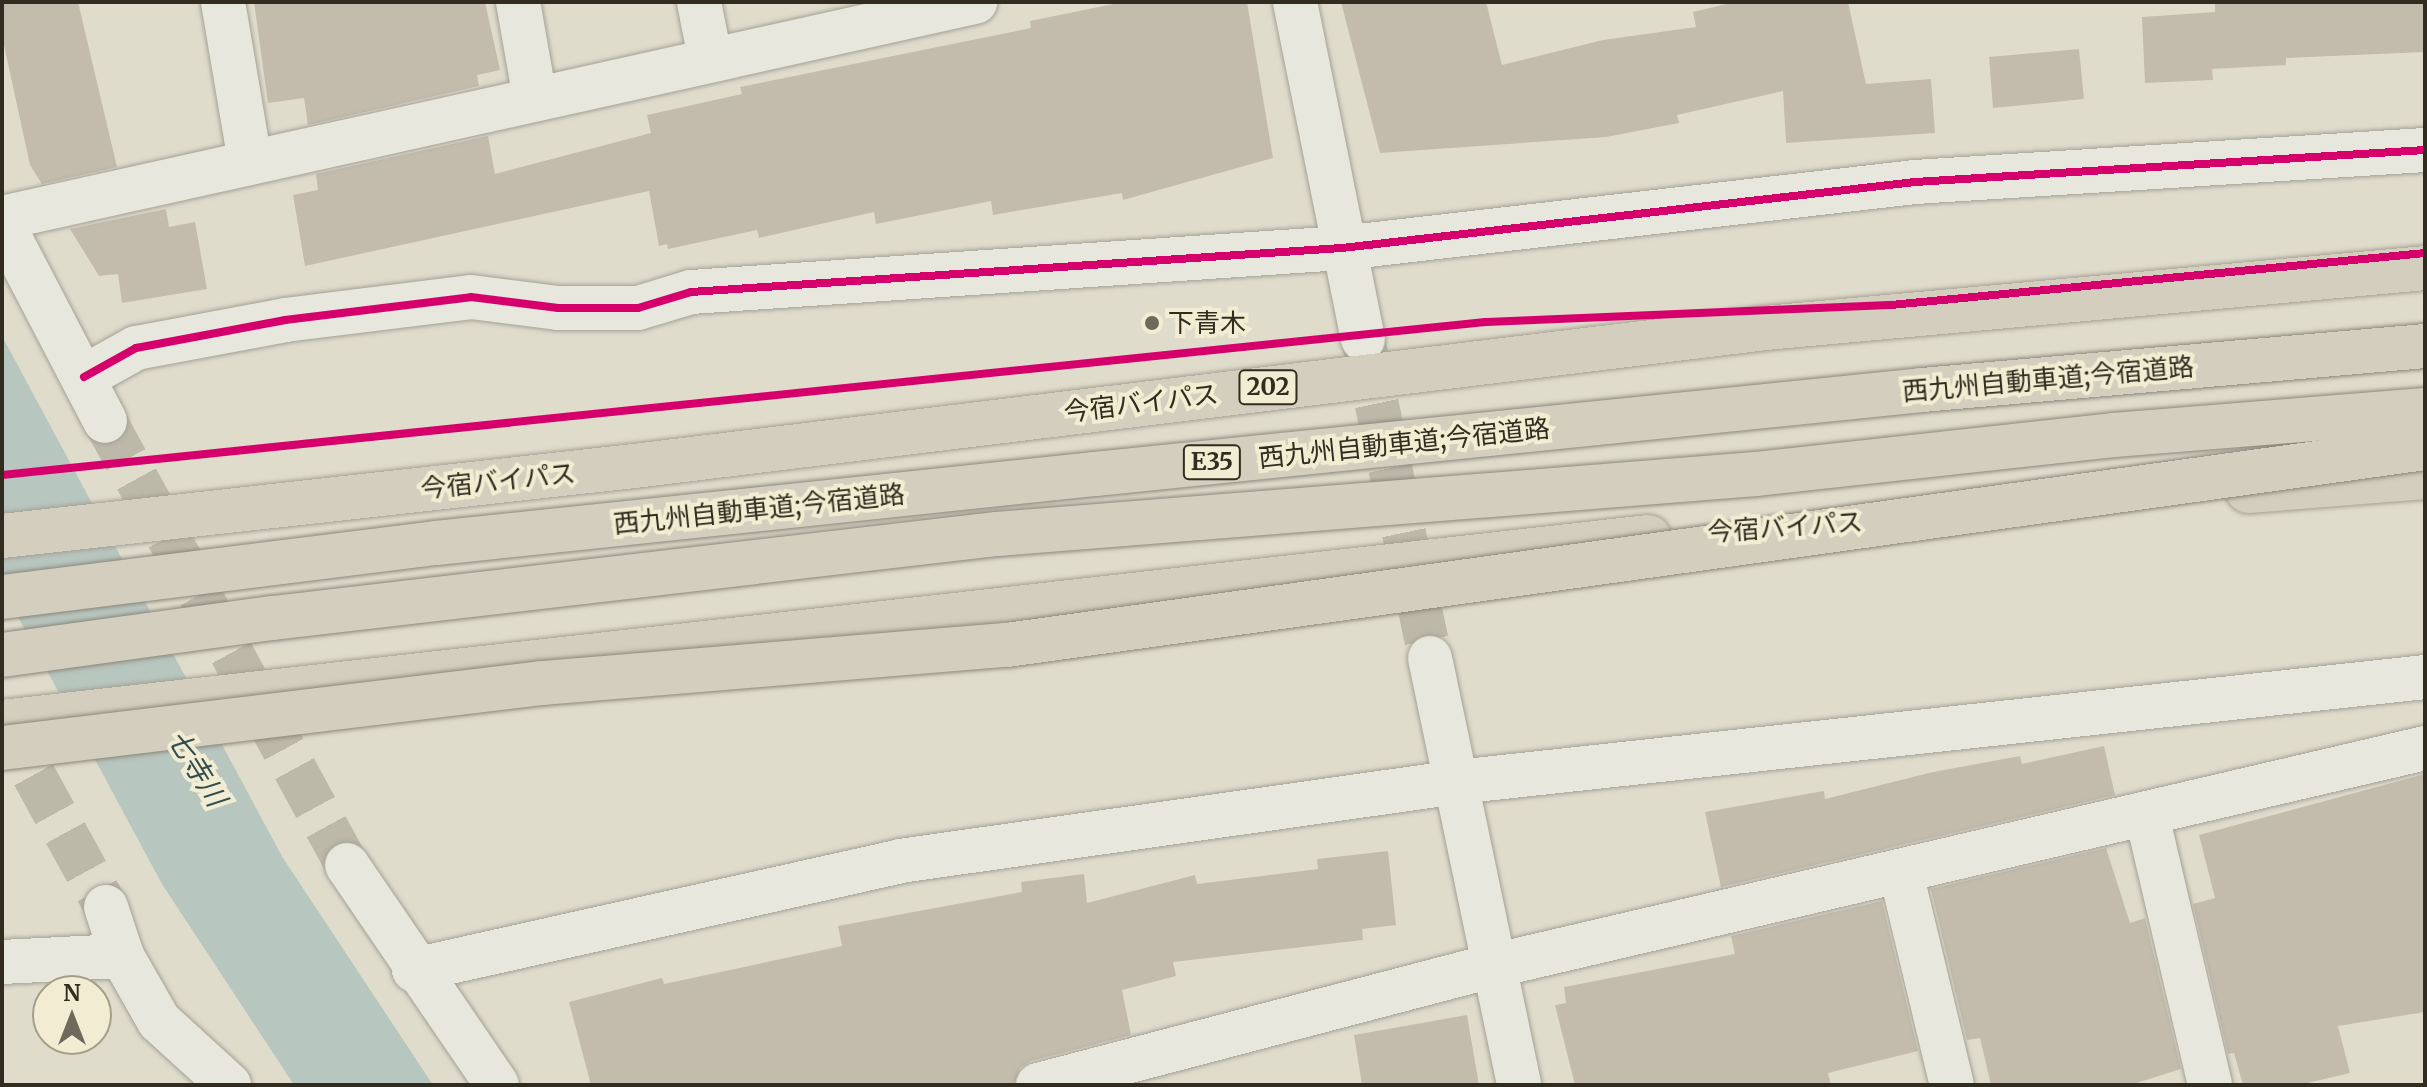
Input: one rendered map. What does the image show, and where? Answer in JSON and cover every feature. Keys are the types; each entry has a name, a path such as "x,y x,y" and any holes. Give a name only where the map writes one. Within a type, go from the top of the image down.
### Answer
{"highway":[{"name":"今宿バイパス","path":"2,536 649,464 1766,328 2425,268"},
{"name":"西九州自動車道;今宿道路","path":"2,597 436,543 1064,477 1922,390 2425,346"},
{"name":"西九州自動車道;今宿道路","path":"2,655 273,618 997,534 1756,474 2114,435 2425,410"},
{"path":"2,748 542,683 1007,645 2425,448"},
{"name":"今宿バイパス","path":"2,722 1585,542 2425,477"}],"street":[{"path":"223,2 250,162"},
{"path":"518,2 535,98"},
{"path":"699,2 710,58"},
{"path":"105,421 2,220 710,58 975,2"},
{"path":"1295,2 1342,248 1363,339"},
{"path":"84,377 136,348 285,320 471,297 558,308 638,308 691,292 1342,248 1915,182 2425,150"},
{"path":"1430,658 1497,965 1519,1085"},
{"path":"414,970 900,861 1457,782 2425,677"},
{"path":"1038,1085 1497,965 2147,816 2425,748"},
{"path":"2147,816 2210,1085"},
{"path":"347,865 414,970 497,1085"},
{"path":"1901,873 1952,1085"},
{"path":"106,907 122,956 159,1021 229,1085"},
{"path":"2,962 122,956"}],"water":[{"name":"七寺川","path":"2,336 283,858 433,1085 294,1085 162,884 2,587"}],"building":[{"path":"2,2 78,2 117,167 42,184 30,165 2,36"},
{"path":"254,2 485,2 500,70 477,75 479,86 308,125 304,98 268,103"},
{"path":"1123,2 1247,2 1273,158 1123,200 1122,193 993,215 991,201 876,224 874,212 759,238 757,230 668,249 667,244 659,246 649,191 305,266 293,195 318,190 316,174 488,136 495,174 651,133 647,115 742,94 740,87 1031,28 1030,21"},
{"path":"1341,2 1486,2 1502,65 1603,40 1696,27 1693,12 1735,2 1848,2 1866,84 1931,79 1935,133 1786,143 1783,91 1677,115 1679,123 1606,137 1380,153"},
{"path":"2215,2 2425,2 2425,52 2286,58 2286,65 2212,69 2213,80 2145,83 2142,17 2215,12"},
{"path":"2079,49 2084,99 1993,108 1989,57"},
{"path":"166,209 169,227 195,222 207,289 122,303 118,274 99,276 70,229"},
{"path":"2104,746 2115,795 1721,887 1705,812 1824,791 1825,799 1933,772 2020,756 2022,764"},
{"path":"2425,774 2425,1012 2338,1026 2350,1073 2299,1085 2243,1085 2234,1053 2228,1054 2193,904 2215,898 2199,835"},
{"path":"2106,848 2130,923 2145,918 2181,1069 2130,1085 1991,1085 1980,1038 1967,1040 1931,889"},
{"path":"1388,851 1396,925 1362,929 1363,940 1173,962 1176,976 1122,990 1131,1035 1031,1061 1020,1068 1014,1085 591,1085 569,1002 662,978 664,984 842,946 838,926 1022,892 1021,882 1084,874 1087,903 1195,875 1197,884 1318,869 1317,859"},
{"path":"1882,901 1918,1051 1828,1073 1831,1085 1575,1085 1555,1005 1566,1003 1564,987 1735,954 1731,936"},
{"path":"1467,1015 1479,1085 1362,1085 1354,1035"}],"tunnel":[{"path":"1363,339 1430,658"},
{"path":"105,421 347,865"},
{"path":"2,717 106,907"}],"cycle path":[{"path":"84,377 136,348 285,320 471,297 558,308 638,308 691,292 1342,248 1915,182 2425,150"},
{"path":"2,475 1485,322 1891,305 2425,253"}],"place":[{"name":"下青木","path":"1152,323"}]}
